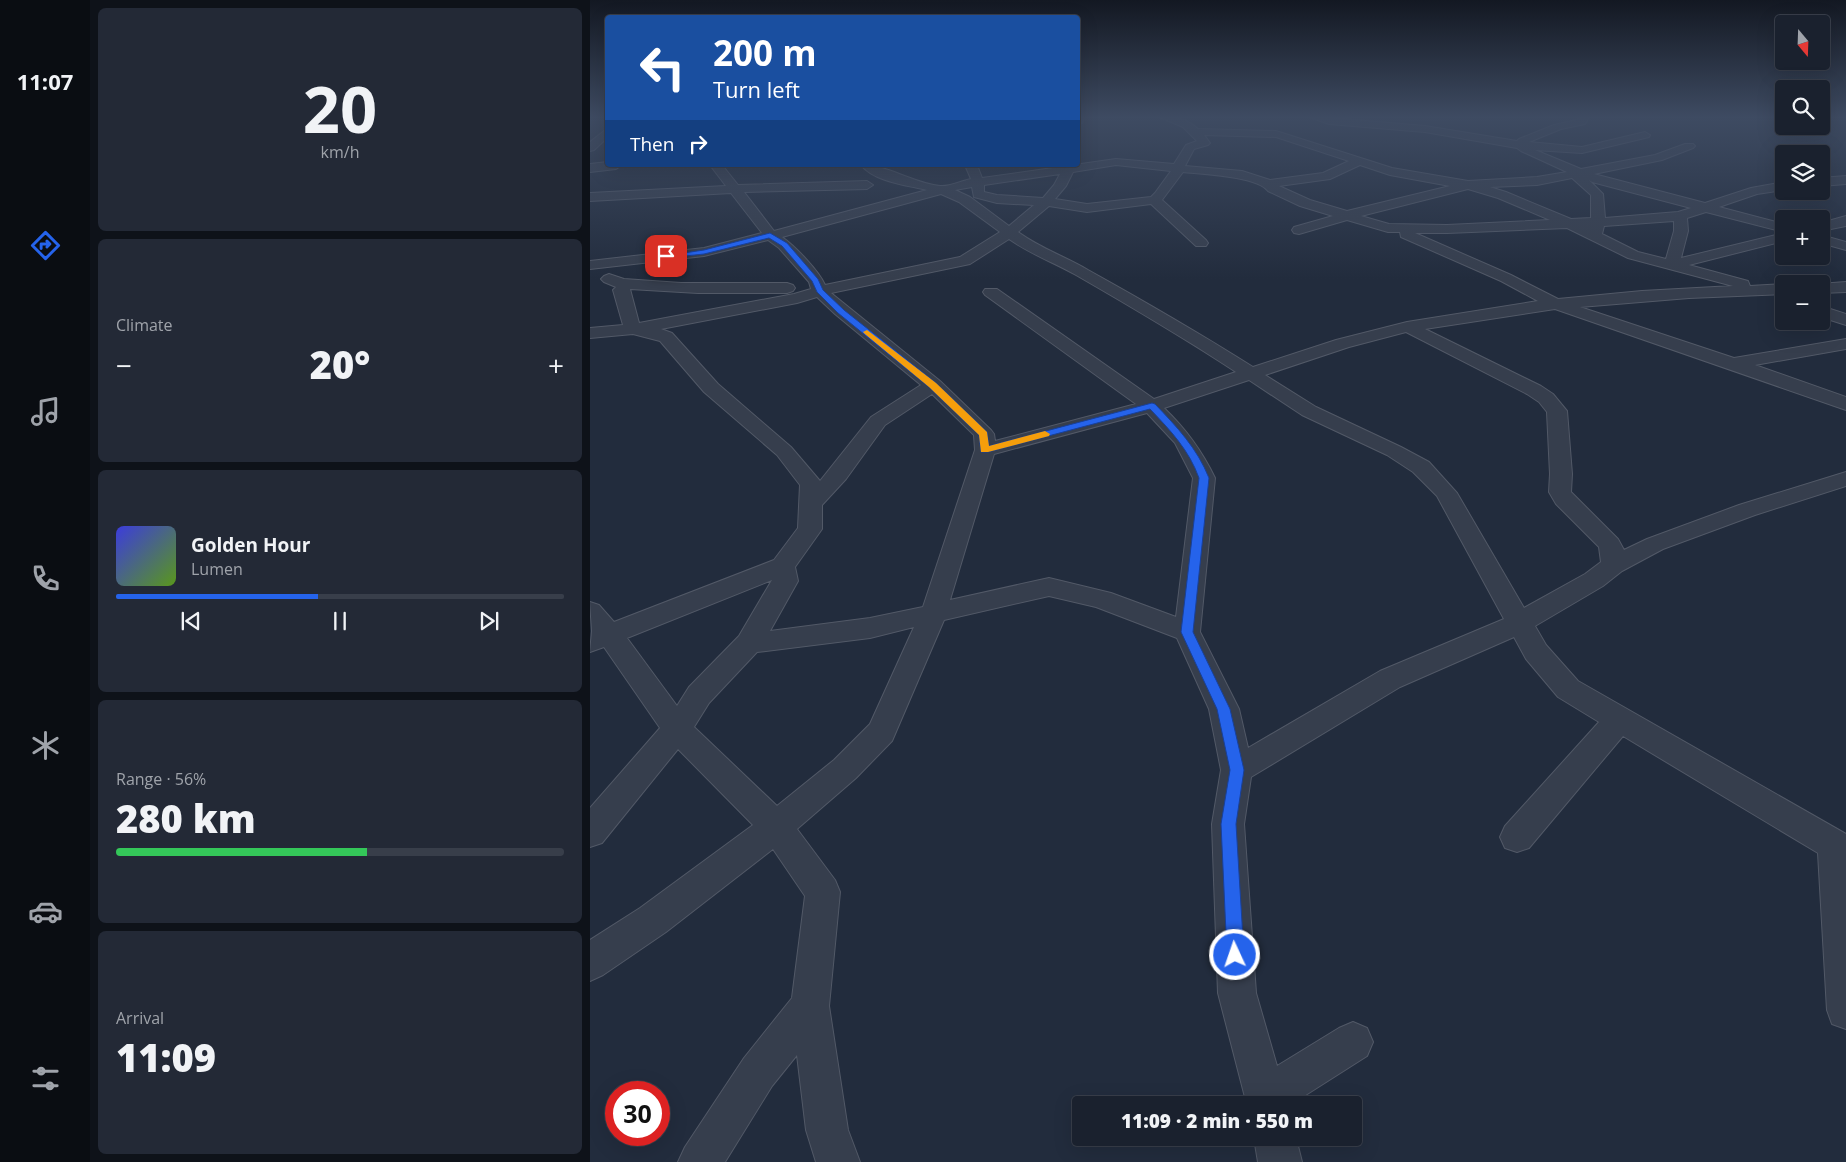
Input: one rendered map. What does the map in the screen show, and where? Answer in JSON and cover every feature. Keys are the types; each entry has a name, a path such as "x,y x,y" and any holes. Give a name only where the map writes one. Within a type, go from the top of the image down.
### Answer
{"street":[{"path":"590,962 653,920 776,827 845,769 881,732 933,615 985,450 984,434 932,385 841,311 820,291 816,281 784,245 770,235 720,170"},
{"path":"877,170 943,190 964,199 1056,262 1069,265 1132,300 1309,411 1394,451 1421,467 1446,493 1536,652 1568,689 1840,847 1846,1010"},
{"path":"973,170 978,182 978,194 997,199 1046,202 1087,208 1154,200 1160,196 1178,170"},
{"path":"590,265 704,252 818,224 850,213 862,212 943,190 1049,170"},
{"path":"590,333 633,329 797,298 820,291 965,262 1010,232 1046,202 1060,186 1067,170"},
{"path":"1192,170 1242,175 1269,184 1326,176 1339,170"},
{"path":"1388,170 1468,185 1502,195 1566,222 1633,255 1672,264 1775,294"},
{"path":"1573,170 1775,226"},
{"path":"1299,230 1468,185 1537,181 1594,170"},
{"path":"850,213 849,209 866,188 868,181 880,172"},
{"path":"1579,173 1597,194 1598,222 1594,236"},
{"path":"1830,181 1846,180"},
{"path":"1269,184 1272,188 1305,203 1350,215 1431,244 1506,278 1554,303 1846,404"},
{"path":"590,197 735,188 867,185"},
{"path":"1388,228 1477,228 1566,222 1643,220 1680,216 1755,191 1775,188"},
{"path":"1154,200 1201,243"},
{"path":"1672,264 1681,230 1680,216"},
{"path":"1830,225 1844,223"},
{"path":"1672,264 1775,240"},
{"path":"1830,242 1846,246"},
{"path":"590,270 624,286 642,284 666,287 793,288 820,291"},
{"path":"624,286 621,290 633,329"},
{"path":"1830,288 1846,287"},
{"path":"985,450 1152,406 1356,339 1408,327 1554,303 1606,298 1775,289"},
{"path":"991,292 1152,406 1184,440 1198,461 1204,478 1187,632 1224,709 1237,770 1228,824 1237,993 1266,1096"},
{"path":"1830,314 1846,320"},
{"path":"1408,327 1534,390 1546,398 1557,411 1561,474 1560,492 1564,499 1610,544 1614,565"},
{"path":"633,329 660,334 666,337 711,388 784,451 811,484 810,529 784,566 597,629 677,729 776,827 823,892 810,1006 827,1130 838,1162"},
{"path":"1732,363 1821,346 1846,344"},
{"path":"810,504 838,474 878,421 932,385"},
{"path":"1237,770 1390,679 1489,638 1520,623 1594,580 1614,565 1655,544 1738,513 1807,493 1846,479"},
{"path":"590,832 677,729 699,695 748,643 785,581 784,566"},
{"path":"748,643 870,628 1050,587 1102,599 1187,632"},
{"path":"1518,837 1619,720"},
{"path":"700,1162 758,1072 810,1006"},
{"path":"1273,1096 1353,1042"},
{"path":"1277,1146 1280,1162"}],"slow traffic":[{"path":"867,332 932,385 984,434 985,450 1045,434"}],"route":[{"path":"666,256 704,252 770,235 784,245 816,281 820,291 841,311 932,385 984,434 985,450 1152,406 1184,440 1198,461 1204,478 1187,632 1224,709 1237,770 1228,824 1235,955"}]}
